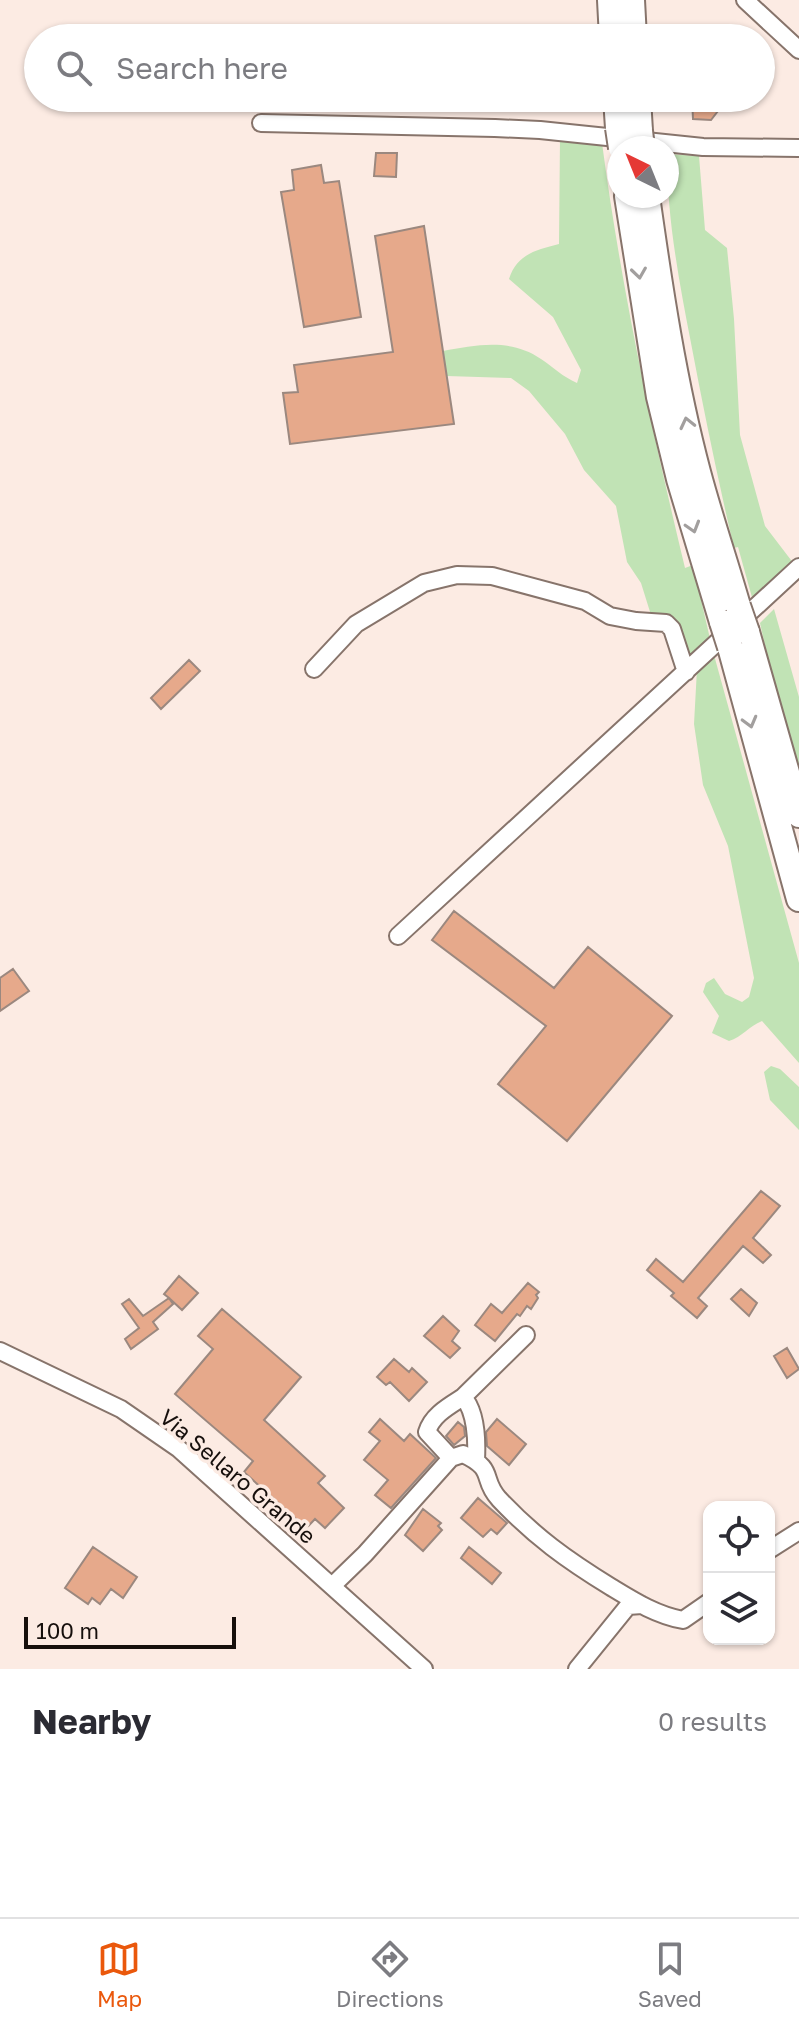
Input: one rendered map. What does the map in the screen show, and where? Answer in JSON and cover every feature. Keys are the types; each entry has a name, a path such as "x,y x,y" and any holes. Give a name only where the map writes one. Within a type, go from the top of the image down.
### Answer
{"highway":[{"path":"610,0 611,24"},
{"path":"632,0 633,24"},
{"path":"621,112 629,136"},
{"path":"631,136 635,112"},
{"path":"629,208 659,397 679,479 730,614 799,815"},
{"path":"649,208 678,385 730,614"},
{"path":"738,640 799,899"}],"street":[{"path":"745,0 771,24"},
{"path":"775,28 799,50"},
{"path":"261,123 510,128 703,147 794,146"},
{"path":"398,936 799,567"},
{"path":"314,669 356,624 424,583 457,575 492,576 585,601 610,616 666,623 672,629 686,672"},
{"path":"451,1458 427,1432 429,1423 463,1397 526,1335"},
{"name":"Via Sellaro Grande","path":"0,1351 121,1409 179,1449 424,1669"},
{"path":"463,1397 470,1410 477,1446 476,1460"},
{"path":"332,1586 451,1458 463,1454 476,1460 487,1471 491,1490 548,1546 666,1617 683,1620 703,1606"},
{"path":"775,1546 799,1531"},
{"path":"577,1669 628,1606 642,1605"}],"green space":[{"path":"560,138 602,143 607,176 607,208 612,208 649,409 685,568 693,565 711,643 688,663 679,636 651,615 641,583 627,562 616,506 584,470 565,434 529,391 511,378 447,376 443,351 493,345 529,352 577,383 581,370 553,317 509,279 522,259 535,251 559,244"},
{"path":"679,155 699,156 705,230 727,248 740,435 765,526 794,564 753,601 738,547 734,548 674,249 670,208 679,208"},
{"path":"774,609 799,697 799,789 760,623"},
{"path":"714,655 799,963 799,1063 762,1021 729,1041 712,1033 719,1016 703,992 706,983 714,978 725,994 742,1002 749,997 754,978 728,846 703,785 694,724 697,669"},
{"path":"771,1066 780,1069 799,1087 799,1130 770,1100 764,1072"}],"building":[{"path":"693,112 717,112 711,120 693,119"},
{"path":"376,153 397,153 396,177 374,176"},
{"path":"321,165 324,183 339,181 361,317 304,327 281,192 294,190 292,170"},
{"path":"424,226 454,424 290,444 283,393 298,392 294,365 393,352 375,236"},
{"path":"189,660 200,671 161,709 151,698"},
{"path":"454,911 554,988 588,947 672,1016 567,1141 498,1084 546,1026 432,940"},
{"path":"13,969 29,991 0,1011 0,978"},
{"path":"761,1191 780,1206 753,1238 771,1255 763,1263 743,1246 698,1298 707,1306 697,1318 647,1270 656,1259 683,1282"},
{"path":"179,1276 198,1293 182,1310 164,1294"},
{"path":"528,1283 539,1292 536,1295 538,1298 531,1309 527,1306 520,1316 517,1314 495,1341 475,1325 491,1304 502,1313"},
{"path":"741,1289 757,1303 749,1316 731,1299"},
{"path":"169,1298 173,1304 153,1322 158,1329 131,1349 125,1339 139,1328 122,1304 129,1299 143,1316"},
{"path":"222,1309 301,1377 264,1420 325,1476 318,1483 344,1508 325,1528 315,1519 297,1538 287,1528 296,1519 244,1472 253,1461 175,1394 213,1349 198,1336"},
{"path":"443,1316 459,1331 452,1341 460,1348 450,1358 424,1336"},
{"path":"787,1348 799,1369 787,1378 774,1356"},
{"path":"394,1359 409,1372 412,1368 427,1382 409,1401 390,1382 386,1385 377,1377"},
{"path":"380,1419 404,1441 410,1434 436,1458 391,1508 375,1495 388,1480 364,1460 380,1441 369,1432"},
{"path":"497,1419 526,1444 509,1465 487,1446 486,1432"},
{"path":"458,1422 464,1427 465,1436 454,1445 446,1436"},
{"path":"478,1498 507,1523 497,1534 491,1529 483,1537 461,1518"},
{"path":"423,1509 441,1523 438,1526 442,1530 423,1551 405,1535"},
{"path":"93,1547 137,1577 123,1598 111,1589 100,1604 92,1598 88,1604 65,1588"},
{"path":"469,1547 501,1573 492,1584 461,1558"}]}
